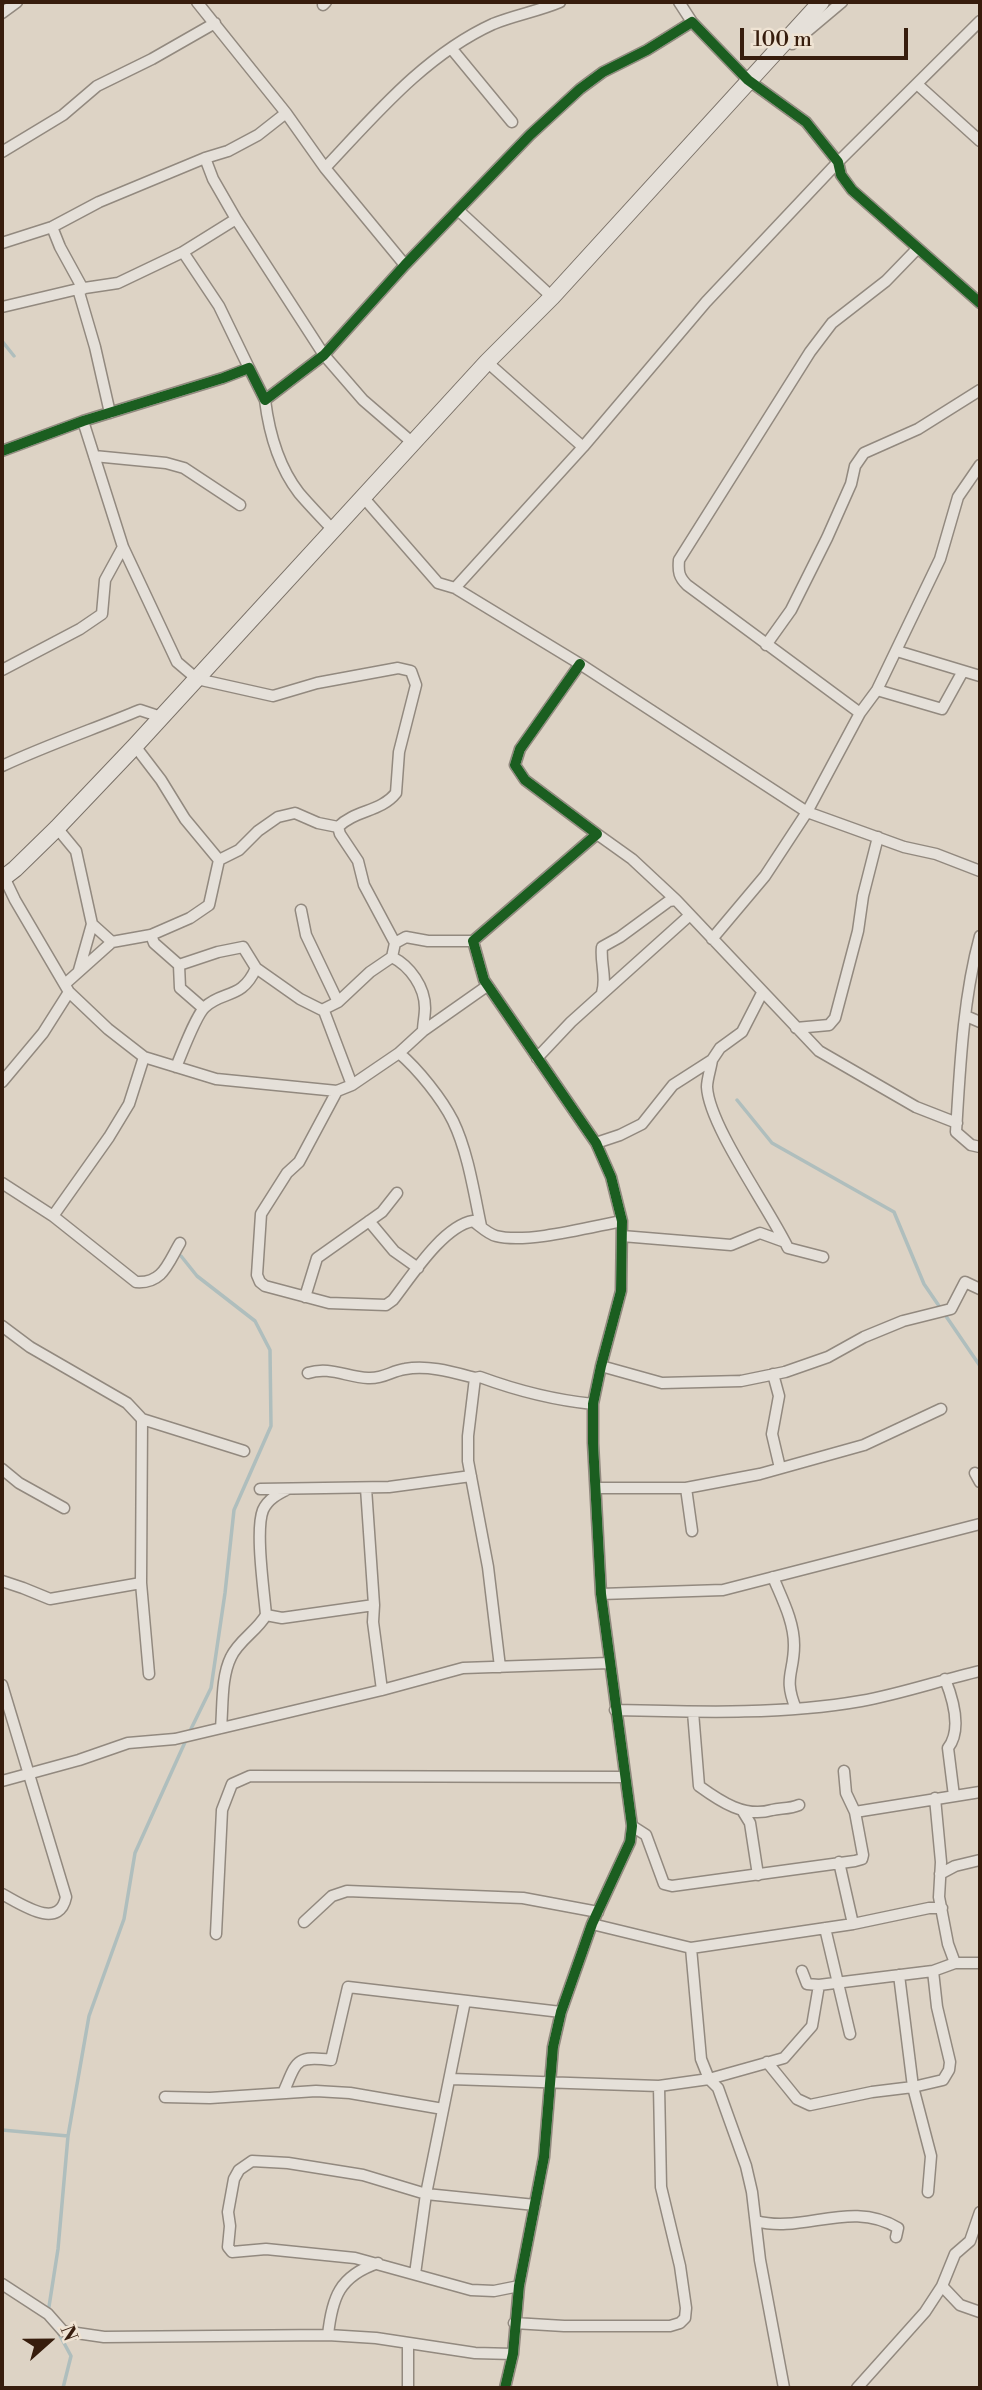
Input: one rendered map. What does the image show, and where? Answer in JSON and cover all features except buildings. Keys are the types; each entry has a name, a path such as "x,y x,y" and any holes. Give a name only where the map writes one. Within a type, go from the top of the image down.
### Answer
{"main road":[{"path":"3,878 57,828 135,746 487,362 552,297 751,82 821,2"}],"street":[{"path":"2,13 17,2"},
{"path":"197,2 286,113 325,169 405,265"},
{"path":"325,169 400,89 451,48 494,24 560,2"},
{"path":"679,2 692,22 751,82 806,122 838,162 841,175 852,190 980,303"},
{"path":"751,82 842,2"},
{"path":"455,588 583,447 706,302 838,162 980,21"},
{"path":"265,400 324,355 405,265 530,135 580,89 603,72 647,50 692,22"},
{"path":"2,152 63,115 97,86 215,23"},
{"path":"451,48 512,122"},
{"path":"918,85 980,141"},
{"path":"2,243 52,227 99,202 228,151 258,135 286,113"},
{"path":"205,158 213,179 236,219 324,355 363,400 414,444"},
{"path":"458,210 552,297"},
{"path":"2,307 118,283 183,252 236,219"},
{"path":"52,227 81,289 110,413"},
{"path":"860,713 687,586 680,578 679,560 810,352 832,323 886,281 917,249"},
{"path":"183,252 219,306 265,400 270,433 286,471 298,492 333,530"},
{"path":"487,362 583,447"},
{"path":"2,451 83,421 249,368"},
{"path":"766,645 797,598 837,517 851,484 855,466 864,453 918,429 978,396"},
{"path":"83,421 123,547 177,662 197,678 274,696 317,682 398,668 411,671 416,685 399,752 396,793 382,806 345,820 338,827"},
{"path":"94,456 166,463 184,468 240,505"},
{"path":"712,939 765,876 807,811 860,713 877,690 940,559 958,497 980,465"},
{"path":"363,497 438,583 455,588 580,664 807,811 904,847 936,854 980,870"},
{"path":"2,670 80,629 102,614 105,580 123,547"},
{"path":"897,650 980,676"},
{"path":"580,664 520,749 515,765 524,780 632,859 676,900 819,1051 916,1107 957,1123"},
{"path":"877,690 942,709 962,671"},
{"path":"2,766 70,736 140,710 161,717"},
{"path":"135,746 161,780 185,819 219,860"},
{"path":"219,860 239,850 258,831 278,817 295,813 318,823 338,827"},
{"path":"322,1010 338,1002 370,972 391,957 395,943 364,885 358,861 338,827"},
{"path":"57,828 76,851 92,924 78,973"},
{"path":"395,943 406,937 428,941 472,941 597,834"},
{"path":"796,1028 828,1025 835,1018 859,931 863,896 878,837"},
{"path":"2,1082 43,1033 78,973 112,943 151,935 190,918 209,905 219,860"},
{"path":"3,878 67,988 108,1030 144,1057 216,1079 337,1091 352,1085 399,1053 423,1031 488,986"},
{"path":"602,995 605,981 601,957 603,947 669,901 676,900"},
{"path":"301,911 306,935 338,1002"},
{"path":"537,1058 690,915"},
{"path":"92,924 112,943"},
{"path":"151,935 154,943 179,965 180,988 203,1008"},
{"path":"980,936 973,961 966,1016 956,1132 971,1145 980,1147"},
{"path":"472,941 479,967 488,986 596,1143 611,1178 622,1221 621,1291 593,1404 601,1594 608,1663 632,1826 630,1842 592,1924 561,2012 553,2047 544,2157 514,2323 513,2354 505,2388"},
{"path":"179,965 243,947 256,968 300,999 322,1010 352,1085"},
{"path":"391,957 409,969 422,994 425,1009 423,1031"},
{"path":"176,1067 203,1008 238,991 251,980 256,968"},
{"path":"762,993 742,1032 720,1048 712,1060 707,1087 713,1110 727,1142 788,1248 823,1257"},
{"path":"966,1016 980,1022"},
{"path":"399,1053 416,1068 453,1121 471,1177 481,1226"},
{"path":"54,1216 129,1104 144,1057"},
{"path":"596,1143 642,1124 673,1084 712,1060"},
{"path":"337,1091 299,1162 288,1173 261,1213 257,1275 260,1282 330,1303 386,1305 454,1229 464,1223 473,1222 494,1236 547,1236 622,1221"},
{"path":"2,1183 54,1216 136,1282 148,1283 158,1279 180,1243"},
{"path":"305,1297 317,1258 382,1212 397,1193"},
{"path":"369,1221 394,1251 418,1268"},
{"path":"622,1236 731,1245 760,1233 785,1242"},
{"path":"601,1366 662,1383 741,1381 828,1357 864,1337 903,1321 951,1309 965,1282 980,1289"},
{"path":"2,1326 30,1348 127,1403 142,1419 244,1451"},
{"path":"308,1373 320,1369 365,1378 383,1378 400,1370 427,1367 480,1377 513,1390 593,1404"},
{"path":"773,1374 779,1396 772,1434 779,1468"},
{"path":"475,1378 468,1436 468,1461 491,1591 500,1667"},
{"path":"596,1488 686,1488 779,1468 864,1445 941,1409"},
{"path":"142,1419 141,1583 149,1674"},
{"path":"2,1469 19,1483 64,1508"},
{"path":"260,1489 366,1488 471,1476"},
{"path":"366,1488 373,1622 382,1690"},
{"path":"686,1488 692,1531"},
{"path":"221,1728 225,1679 230,1658 266,1615 261,1530 263,1510 271,1498 288,1489"},
{"path":"601,1594 723,1590 980,1524"},
{"path":"773,1577 790,1617 794,1645 788,1685 796,1709"},
{"path":"2,1581 50,1600 141,1583"},
{"path":"266,1615 282,1618 374,1605"},
{"path":"2,1781 79,1760 128,1743 175,1739 463,1668 608,1663"},
{"path":"615,1710 693,1712 796,1709 862,1701 980,1671"},
{"path":"945,1679 951,1694 956,1729 948,1748 954,1796"},
{"path":"2,1685 66,1896 64,1907 56,1913 46,1915 2,1895"},
{"path":"693,1712 699,1786 731,1807 764,1814 771,1810 799,1805"},
{"path":"632,1826 646,1835 664,1884 672,1886 855,1861 862,1859 863,1855 855,1812 846,1793 844,1772"},
{"path":"216,1934 222,1810 233,1784 250,1776 624,1777"},
{"path":"855,1812 980,1792"},
{"path":"935,1798 941,1862 939,1897 948,1944 955,1963"},
{"path":"743,1810 750,1823 758,1875"},
{"path":"940,1874 980,1860"},
{"path":"839,1862 853,1924"},
{"path":"304,1922 332,1896 347,1891 523,1898 598,1912"},
{"path":"592,1924 691,1948 942,1908"},
{"path":"825,1928 850,2035"},
{"path":"691,1948 701,2059 709,2079 718,2088 746,2166 784,2388"},
{"path":"802,1971 807,1984 819,1985 933,1971 955,1963 980,1963"},
{"path":"767,2063 797,2099 810,2105 943,2080 949,2070 933,1971"},
{"path":"899,1975 913,2087 931,2156 928,2192"},
{"path":"451,2078 659,2086 709,2079 784,2058 812,2026 819,1985"},
{"path":"283,2092 299,2061 306,2058 331,2060 348,1987 561,2012"},
{"path":"415,2274 426,2194 466,2001"},
{"path":"514,2323 670,2326 685,2318 680,2266 661,2187 659,2086"},
{"path":"164,2096 210,2098 316,2091 443,2109"},
{"path":"520,2286 494,2291 471,2290 355,2258 267,2249 232,2252 228,2247 228,2212 234,2179 239,2170 252,2161 288,2163 363,2175 426,2194 535,2205"},
{"path":"857,2388 925,2312 943,2286 955,2254 970,2241 980,2212"},
{"path":"756,2221 770,2224 866,2216 878,2218 898,2228 896,2237"},
{"path":"970,2241 980,2249"},
{"path":"328,2335 331,2306 338,2291 355,2275 379,2263"},
{"path":"2,2284 48,2314 68,2332 118,2337 328,2335 376,2338 475,2353 513,2354"},
{"path":"943,2286 960,2305 980,2312"},
{"path":"408,2343 408,2388"}],"waterway":[{"path":"2,341 14,356"},
{"path":"737,1100 772,1143 894,1212 924,1284 980,1366"},
{"path":"181,1256 197,1276 255,1321 270,1350 271,1426 234,1510 211,1688 189,1733"},
{"path":"48,2313 58,2249 68,2136 89,2016 124,1919 135,1853 186,1740"},
{"path":"2,2130 68,2136"},
{"path":"58,2332 71,2356 63,2388"}],"cycle path":[{"path":"2,451 83,421 249,368 265,400 324,355 405,265 530,135 580,89 603,72 647,50 692,22 748,80 806,122 838,162 841,175 852,190 980,303"},
{"path":"505,2388 513,2354 519,2286 544,2157 553,2047 561,2012 592,1924 630,1842 632,1826 601,1594 593,1443 593,1404 621,1291 622,1221 611,1177 596,1143 484,980 473,941 597,834 525,780 515,765 520,749 580,664"}]}
